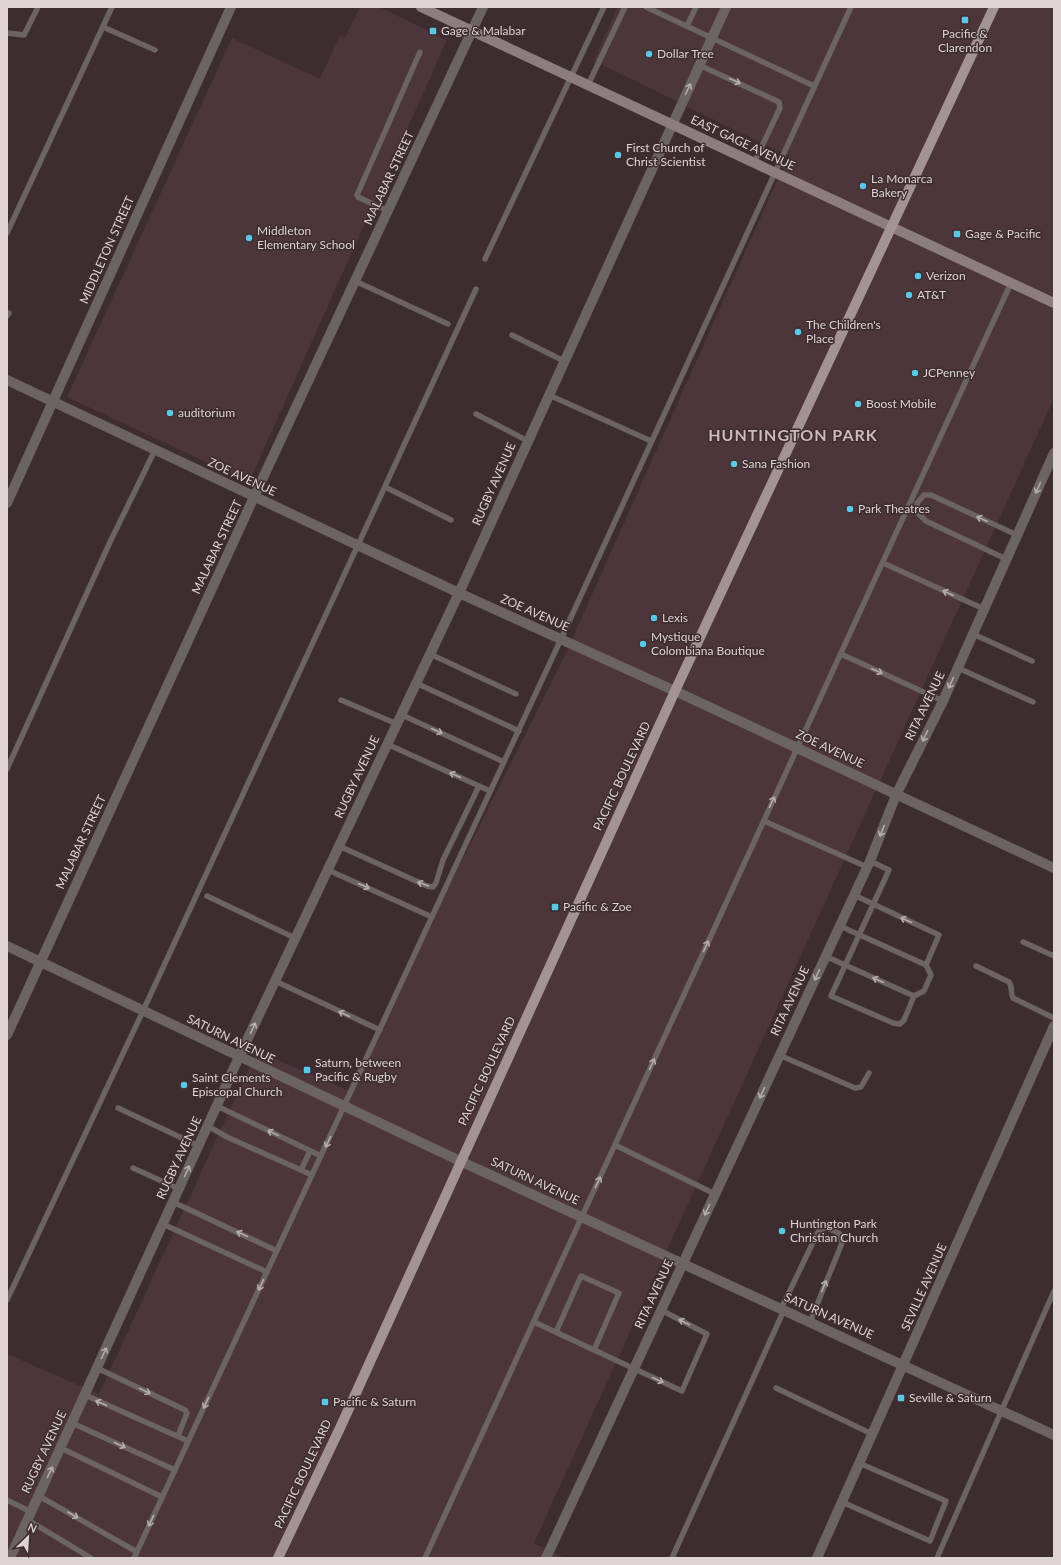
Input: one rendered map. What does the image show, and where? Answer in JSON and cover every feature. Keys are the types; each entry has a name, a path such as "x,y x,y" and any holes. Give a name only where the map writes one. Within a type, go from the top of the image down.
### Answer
{"main road":[{"name":"EAST GAGE AVENUE","path":"421,7 1054,303"},
{"name":"PACIFIC BOULEVARD","path":"278,1558 340,1428 460,1161 675,691 994,7"}],"street":[{"name":"MIDDLETON STREET","path":"7,503 231,7"},
{"name":"MALABAR STREET","path":"7,1035 254,497 483,7"},
{"name":"RUGBY AVENUE","path":"10,1558 239,1057 459,593 671,124 726,7"},
{"name":"ZOE AVENUE","path":"7,380 358,546 675,691 1054,868"},
{"name":"RITA AVENUE","path":"546,1558 840,926 868,864 896,795 943,701 1054,452"},
{"name":"SATURN AVENUE","path":"7,946 344,1107 1054,1435"},
{"name":"SEVILLE AVENUE","path":"817,1558 1054,1026"}],"lane":[{"path":"7,33 24,35 38,7"},
{"path":"7,233 112,7"},
{"path":"485,259 572,78 604,7"},
{"path":"588,85 625,7"},
{"path":"646,7 814,86"},
{"path":"687,26 696,7"},
{"path":"134,1558 519,731 774,172 851,7"},
{"path":"103,27 155,50"},
{"path":"388,211 358,198 357,195 420,52"},
{"path":"699,65 779,102 780,108 754,163"},
{"path":"355,281 448,324"},
{"path":"425,1558 842,654 1011,283"},
{"path":"7,1300 143,1011 476,289"},
{"path":"512,335 564,361"},
{"path":"548,395 651,441"},
{"path":"476,414 528,441"},
{"path":"7,769 110,542 155,450"},
{"path":"385,487 451,520"},
{"path":"1006,559 926,521 918,513 917,503 924,495 931,495 1017,535"},
{"path":"883,563 984,609"},
{"path":"973,634 1032,661"},
{"path":"430,654 516,694"},
{"path":"842,654 943,701"},
{"path":"958,668 1033,702"},
{"path":"416,683 519,731"},
{"path":"341,700 399,719 504,762"},
{"path":"388,744 490,792"},
{"path":"339,846 427,886 433,887 436,883 443,860 479,786"},
{"path":"764,821 868,864 889,870 859,934 844,965 831,996 893,1023 900,1024 904,1020 914,996 924,991 931,975 926,965 859,934 840,926"},
{"path":"328,870 432,917"},
{"path":"854,895 939,935 926,965"},
{"path":"207,896 295,938"},
{"path":"1023,942 1054,956"},
{"path":"826,956 914,996"},
{"path":"976,966 1009,982 1012,986 1011,994 1013,998 1054,1018"},
{"path":"275,981 380,1030"},
{"path":"779,1056 855,1088 860,1087 869,1072"},
{"path":"217,1106 321,1156"},
{"path":"118,1108 199,1146"},
{"path":"208,1126 227,1137 312,1175"},
{"path":"615,1146 715,1194"},
{"path":"301,1170 310,1151"},
{"path":"133,1168 179,1189"},
{"path":"173,1202 277,1251"},
{"path":"163,1224 267,1272"},
{"path":"672,1558 818,1232 822,1228 826,1227 840,1234 842,1243 810,1322"},
{"path":"556,1332 581,1276 619,1293 594,1350"},
{"path":"937,1558 1054,1290"},
{"path":"534,1322 682,1391 707,1334 661,1310"},
{"path":"97,1368 185,1410 187,1413 178,1436"},
{"path":"776,1388 872,1434"},
{"path":"85,1395 188,1441"},
{"path":"72,1422 175,1470"},
{"path":"61,1448 162,1497"},
{"path":"842,1502 930,1541 946,1501 859,1463"},
{"path":"39,1496 137,1552"},
{"path":"7,1500 91,1558"}],"shaded area":[{"name":"Middleton Elementary School","path":"360,7 379,7 447,40 249,482 67,397 232,38 320,79 340,35 345,38"},
{"path":"618,7 1054,7 1054,398 534,1543 565,1558 7,1558 7,1354 99,1394 257,1051 347,1090 565,655 788,156 594,61"}],"place":[{"name":"Pacific & Clarendon","path":"965,20"},
{"name":"Gage & Malabar","path":"433,31"},
{"name":"Dollar Tree","path":"649,54"},
{"name":"First Church of Christ Scientist","path":"618,155"},
{"name":"La Monarca Bakery","path":"863,186"},
{"name":"Gage & Pacific","path":"957,234"},
{"name":"Middleton Elementary School","path":"249,238"},
{"name":"Verizon","path":"918,276"},
{"name":"AT&T","path":"909,295"},
{"name":"The Children's Place","path":"798,332"},
{"name":"JCPenney","path":"915,373"},
{"name":"Boost Mobile","path":"858,404"},
{"name":"auditorium","path":"170,413"},
{"name":"Sana Fashion","path":"734,464"},
{"name":"Park Theatres","path":"850,509"},
{"name":"Lexis","path":"654,618"},
{"name":"Mystique Colombiana Boutique","path":"643,644"},
{"name":"Pacific & Zoe","path":"555,907"},
{"name":"Saturn, between Pacific & Rugby","path":"307,1070"},
{"name":"Saint Clements Episcopal Church","path":"184,1085"},
{"name":"Huntington Park Christian Church","path":"782,1231"},
{"name":"Seville & Saturn","path":"901,1398"},
{"name":"Pacific & Saturn","path":"325,1402"}],"district":[{"name":"HUNTINGTON PARK","path":"793,435"}]}
